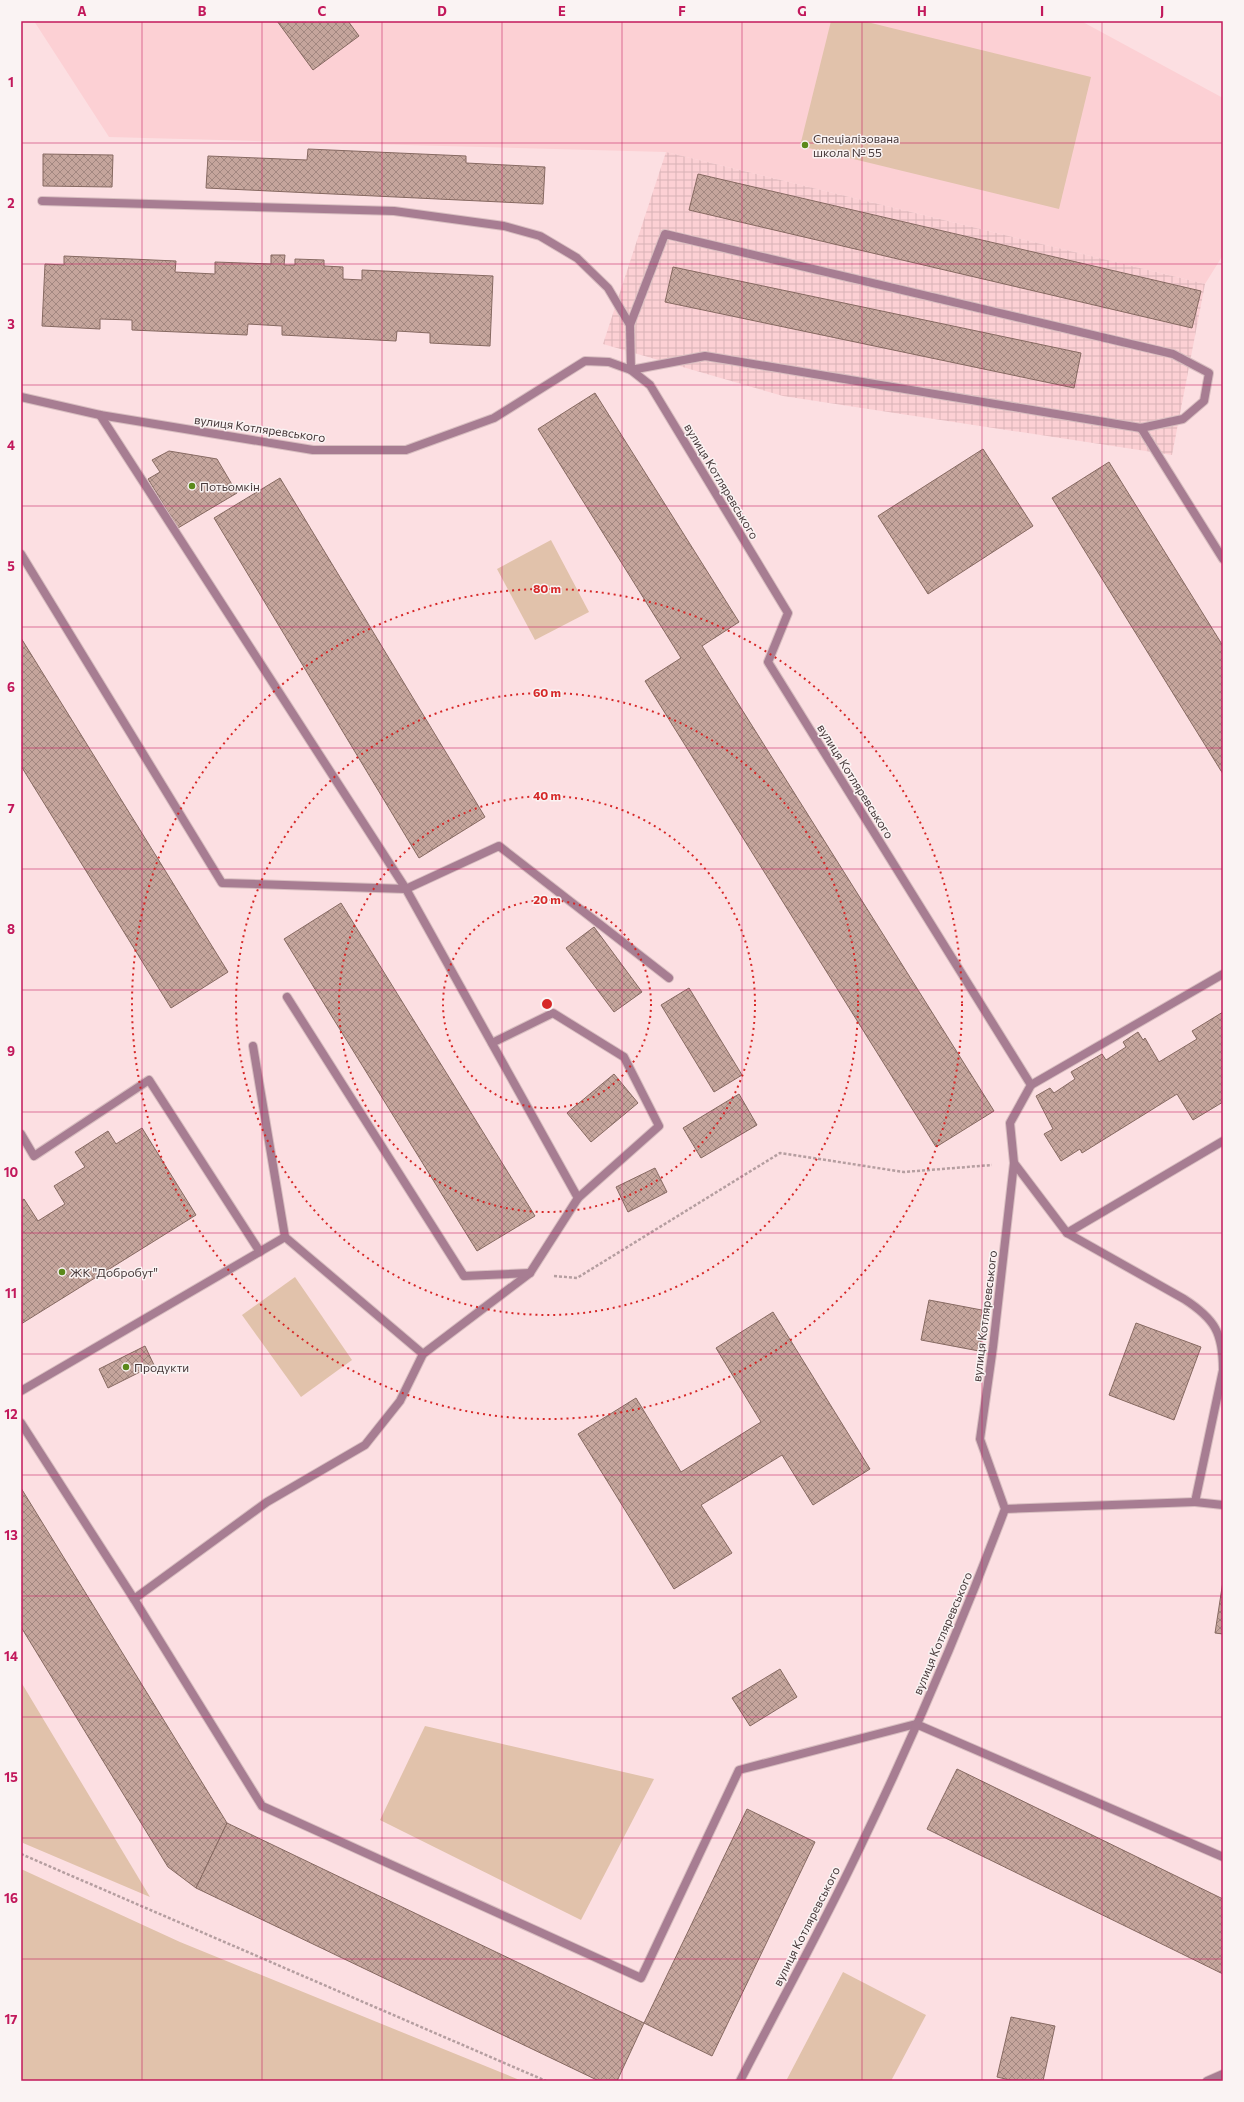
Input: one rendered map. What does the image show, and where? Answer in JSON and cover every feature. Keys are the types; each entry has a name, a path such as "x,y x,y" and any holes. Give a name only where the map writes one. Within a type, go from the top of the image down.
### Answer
{"street":[{"path":"42,202 394,211 504,226 540,236 577,258 608,288 630,325"},
{"path":"665,234 1173,354 1209,373 1204,401 1183,419 1141,428 705,356 631,370 630,325 665,234"},
{"name":"вулиця Котляревського","path":"21,397 100,415 313,450 406,450 494,418 585,361 609,362 631,370 650,385 788,613 768,662 1031,1085 1010,1123 1014,1163 994,1347 980,1439 1005,1509 984,1565 916,1724 863,1842 740,2081"},
{"path":"100,415 406,889 578,1198"},
{"path":"1141,428 1223,559"},
{"path":"21,554 222,883 406,889 499,846 669,978"},
{"path":"1031,1085 1223,974"},
{"path":"288,997 464,1276 530,1273"},
{"path":"134,1599 267,1502 365,1445 400,1401 423,1354 530,1273 578,1198 659,1126 624,1057 553,1013 492,1043"},
{"path":"253,1046 285,1237 423,1354"},
{"path":"21,1134 34,1156 149,1080 260,1252"},
{"path":"1067,1233 1223,1141"},
{"path":"1014,1163 1067,1233 1184,1299 1202,1311 1216,1328 1223,1348 1223,1370 1195,1502"},
{"path":"21,1390 285,1237"},
{"path":"21,1423 134,1599 262,1806 641,1978 739,1770 916,1724 1223,1858"},
{"path":"1005,1509 1195,1502 1223,1505"},
{"path":"1207,2081 1223,2074"}],"path":[{"path":"530,1273 577,1278 780,1153 904,1172 1014,1163"},
{"path":"21,1854 546,2081"}],"shaded area":[{"name":"Спеціалізована школа № 55","path":"34,21 1081,21 1223,98 1223,255 1205,284 666,152 109,137"},
{"path":"831,21 863,21 1091,77 1059,209 800,146"},
{"path":"666,152 1205,284 1172,455 783,396 603,344"},
{"path":"551,540 589,612 535,640 497,569"},
{"path":"295,1277 352,1360 301,1397 242,1315"},
{"path":"21,1682 150,1897 23,1843 21,1836"},
{"path":"425,1726 654,1779 581,1920 380,1820"},
{"path":"21,1869 180,1942 522,2081 21,2081"},
{"path":"843,1972 926,2015 891,2081 786,2081"}],"building":[{"path":"277,21 348,21 359,36 313,70"},
{"path":"308,149 466,156 466,163 545,167 543,204 206,188 208,156 307,160"},
{"path":"43,154 113,155 112,187 43,186"},
{"path":"698,174 1201,291 1192,328 689,210"},
{"path":"271,255 285,255 284,265 295,265 295,259 324,260 324,266 343,267 343,279 362,280 362,270 493,276 490,346 430,343 430,333 397,331 396,341 282,335 282,326 248,324 247,335 132,330 132,320 100,319 100,329 42,326 45,264 64,265 64,256 176,261 175,272 215,274 215,262 271,264"},
{"path":"673,267 1081,353 1074,388 665,302"},
{"path":"595,393 739,622 702,646 994,1111 936,1147 645,681 681,658 538,429"},
{"path":"983,449 1033,526 928,594 878,516"},
{"name":"Потьомкін","path":"169,451 217,459 237,493 178,528 148,479 160,472 152,460"},
{"path":"1109,462 1223,646 1223,774 1052,498"},
{"path":"280,478 485,817 419,858 214,518"},
{"path":"21,638 228,972 171,1008 21,766"},
{"path":"341,903 535,1216 477,1251 284,939"},
{"path":"594,927 642,992 614,1012 566,948"},
{"path":"689,988 742,1075 714,1092 661,1005"},
{"path":"1223,1012 1223,1102 1193,1120 1177,1094 1082,1153 1080,1149 1061,1161 1044,1134 1053,1129 1036,1096 1050,1088 1054,1093 1075,1079 1071,1072 1102,1054 1106,1060 1126,1047 1123,1042 1138,1032 1143,1040 1145,1038 1159,1062 1197,1039 1192,1031"},
{"path":"614,1074 638,1103 591,1142 567,1113"},
{"path":"739,1094 757,1125 701,1158 683,1128"},
{"name":"ЖК \"Добробут\"","path":"142,1128 196,1215 21,1324 21,1201 24,1199 38,1221 65,1204 54,1186 85,1167 75,1152 108,1131 116,1144"},
{"path":"655,1168 667,1192 628,1212 616,1187"},
{"path":"929,1300 987,1311 979,1351 921,1340"},
{"path":"773,1312 870,1469 813,1505 782,1455 701,1505 732,1553 674,1589 578,1434 636,1398 681,1472 761,1422 716,1348"},
{"path":"1136,1323 1201,1347 1174,1420 1109,1395"},
{"name":"Продукти","path":"145,1346 154,1365 108,1388 99,1369"},
{"path":"21,1488 227,1823 196,1888 168,1867 21,1627"},
{"path":"1223,1581 1223,1634 1215,1633"},
{"path":"780,1669 797,1697 750,1726 732,1698"},
{"path":"957,1769 1223,1899 1223,1974 927,1829"},
{"path":"747,1809 815,1842 712,2056 644,2023"},
{"path":"227,1823 644,2023 617,2081 599,2081 196,1888"},
{"path":"1011,2017 1055,2026 1043,2081 1014,2081 997,2077"}],"place":[{"name":"Спеціалізована школа № 55","path":"805,145"},
{"name":"Потьомкін","path":"192,486"},
{"name":"ЖК \"Добробут\"","path":"62,1272"},
{"name":"Продукти","path":"126,1367"}]}
